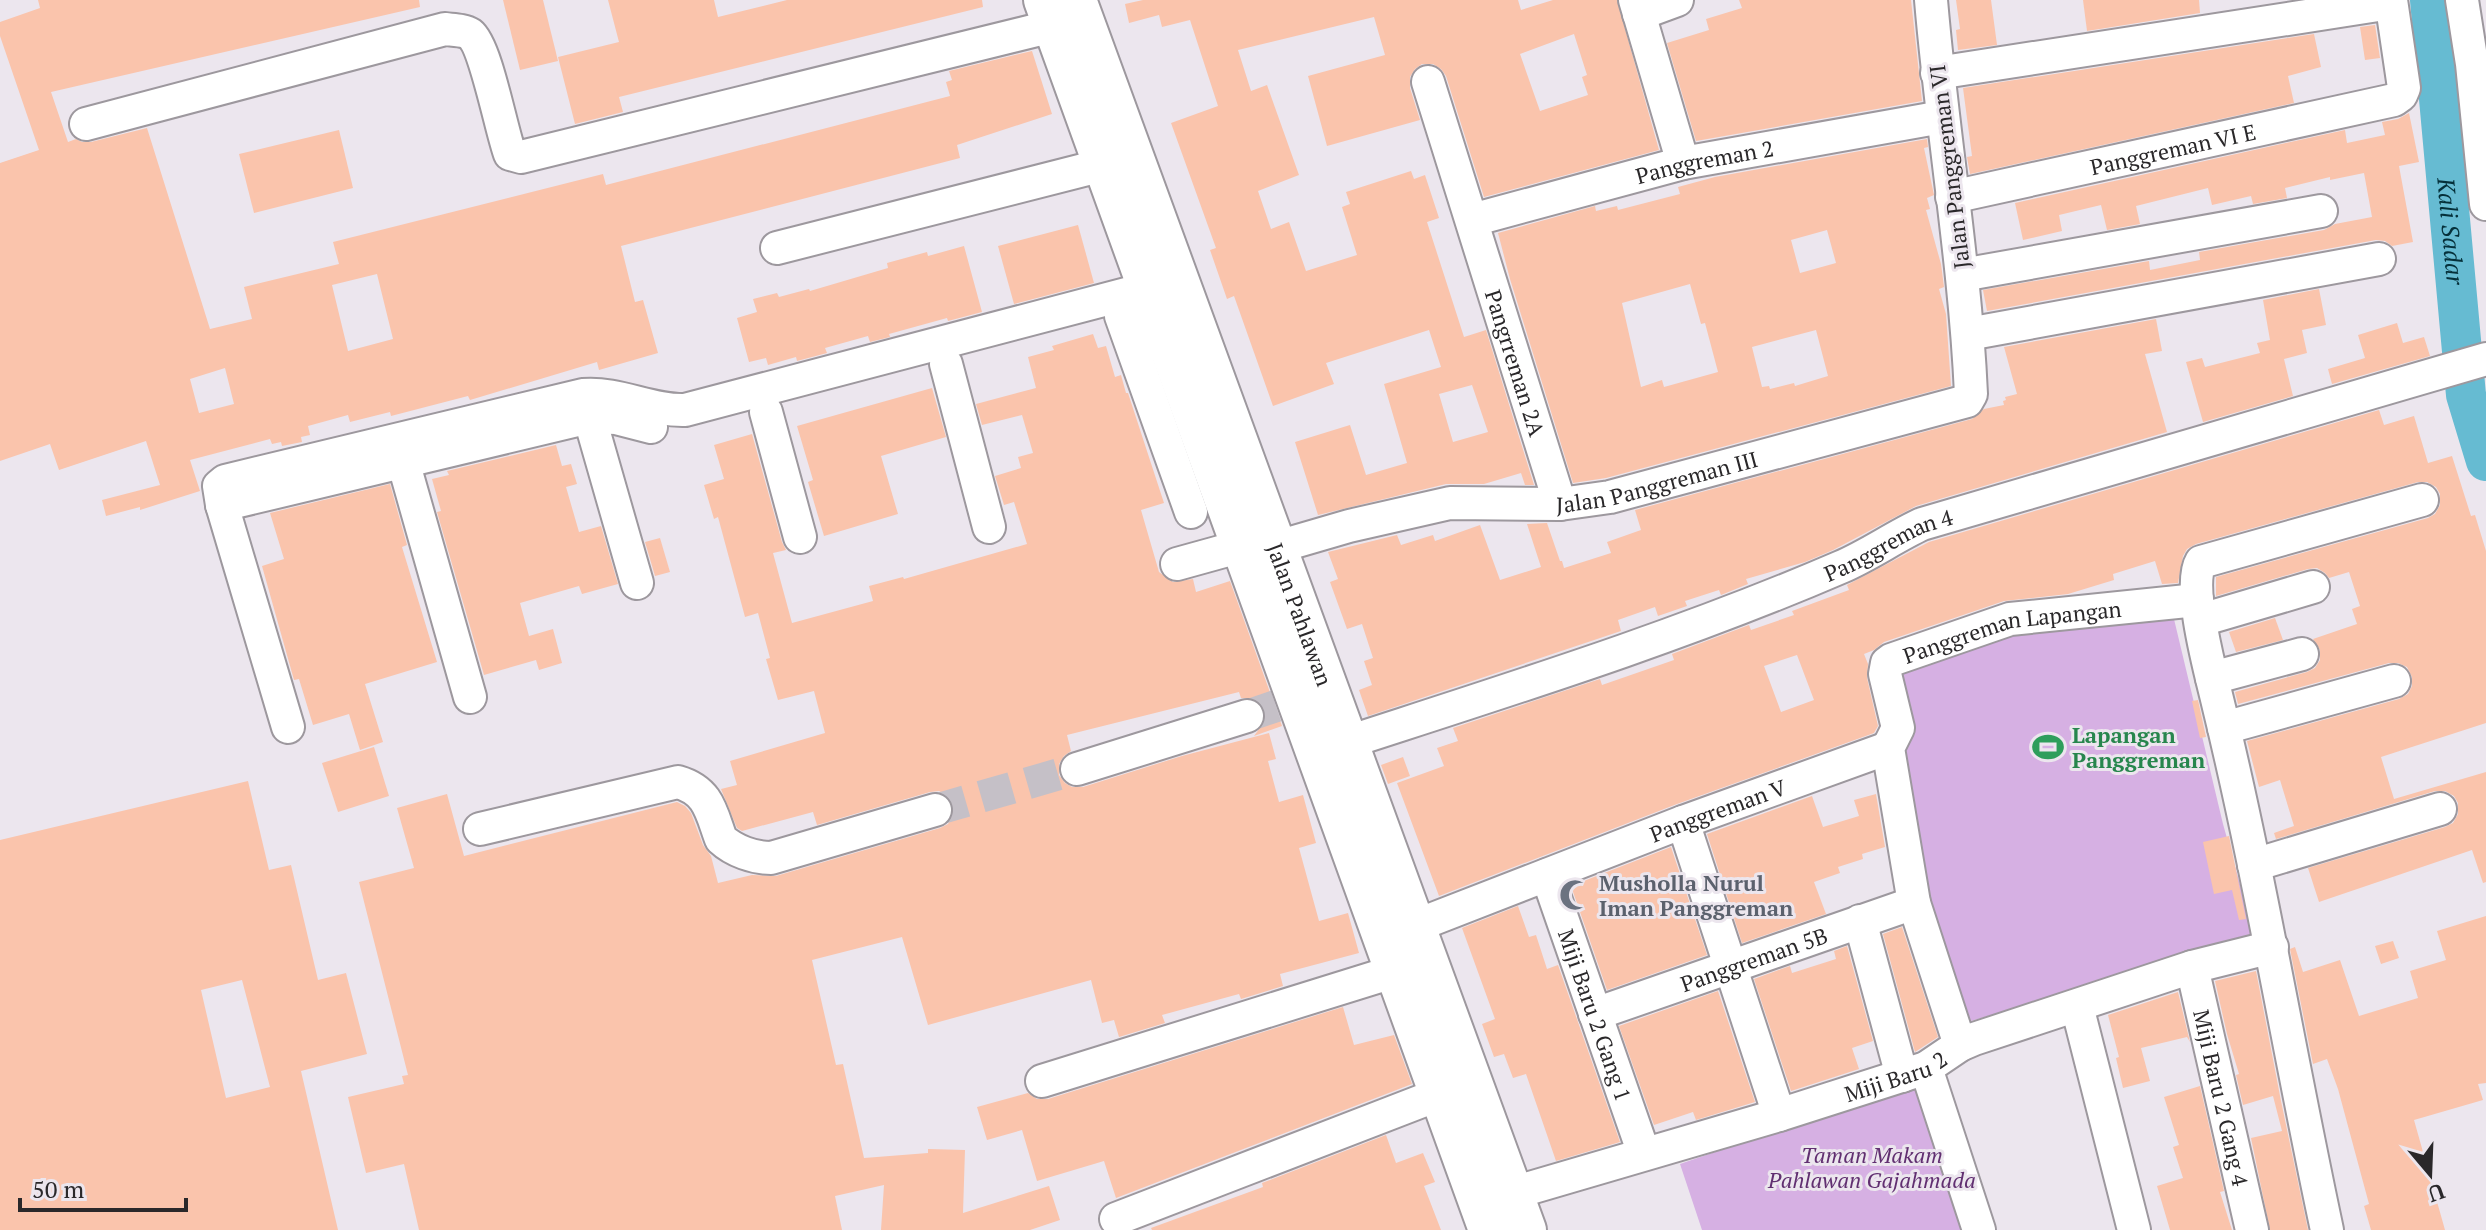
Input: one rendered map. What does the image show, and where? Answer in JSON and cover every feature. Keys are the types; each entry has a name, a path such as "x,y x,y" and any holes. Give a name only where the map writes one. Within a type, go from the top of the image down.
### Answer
{"main road":[{"name":"Jalan Pahlawan","path":"1058,9 1103,165 1259,547 1287,703 1396,971 1489,1230"},
{"name":"Jalan Pahlawan","path":"1058,9 1158,298"},
{"name":"Jalan Pahlawan","path":"1287,703 1348,742 1526,1230"}],"street":[{"path":"1677,0 1637,7 1683,163"},
{"name":"Jalan Panggreman VI","path":"1931,0 1968,334"},
{"path":"2462,0 2472,64 2486,204"},
{"path":"1937,73 2391,1"},
{"name":"Panggreman VI E","path":"1952,197 2394,100 2404,88 2391,1"},
{"path":"86,124 445,29 469,34 481,47 510,154 521,157 1058,9"},
{"name":"Pangrreman 2A","path":"1428,82 1560,504"},
{"name":"Panggreman 2","path":"1472,220 1683,163 1942,117"},
{"path":"777,248 1103,165"},
{"path":"1962,275 2321,211"},
{"path":"1968,334 2379,259"},
{"path":"288,727 222,505 219,486 225,481 586,406 616,418 666,431 694,431 946,364 1158,298"},
{"path":"222,505 403,461 586,406 609,395 668,410 685,410 1158,298"},
{"path":"1158,298 1191,512"},
{"name":"Jalan Panggreman III","path":"1177,564 1450,503 1560,504 1610,497 1963,404 1971,394 1968,334"},
{"name":"Panggreman 4","path":"1348,742 1575,668 1751,604 1845,566 1898,534 1922,524 2479,362"},
{"path":"946,364 989,527"},
{"path":"586,406 637,583"},
{"path":"766,412 800,537"},
{"path":"403,461 470,697"},
{"path":"2327,1230 2272,947 2212,678 2199,610 2196,570 2201,562 2422,500"},
{"name":"Panggreman Lapangan","path":"1960,1045 1914,903 1888,748 1898,728 1885,674 1887,663 2010,619 2199,610 2313,587"},
{"path":"2212,678 2302,654"},
{"path":"2224,728 2394,681"},
{"path":"1077,769 1287,703"},
{"name":"Panggreman V","path":"1415,926 1683,822 1888,748"},
{"path":"480,829 678,782 691,785 703,794 721,839 726,844 742,852 771,858 935,810"},
{"path":"2254,865 2440,809"},
{"path":"1683,822 1779,1115"},
{"name":"Miji Baru 2 Gang 1","path":"1547,875 1644,1154"},
{"name":"Panggreman 5B","path":"1595,1014 1914,903"},
{"path":"1860,921 1914,1072 1979,1230"},
{"name":"Miji Baru 2","path":"1513,1193 1914,1072 1960,1045 2192,967 2272,947"},
{"name":"Miji Baru 2 Gang 4","path":"2192,967 2252,1230"},
{"path":"1042,1081 1396,971"},
{"path":"2077,1006 2134,1230"},
{"path":"1116,1219 1440,1094"}],"green space":[{"name":"Lapangan Panggreman","path":"2168,594 2223,824 2255,938 1964,1023 1871,671"},
{"name":"Taman Makam Pahlawan Gajahmada","path":"1919,1082 1967,1230 1702,1230 1680,1164"}],"building":[{"path":"38,0 419,0 420,7 51,92 68,142 76,139 91,142 147,128 210,329 252,319 244,287 339,264 333,242 603,174 606,185 950,96 946,82 952,80 949,71 1032,51 1052,114 957,145 960,158 621,246 635,302 643,300 658,353 599,370 597,362 470,400 468,396 391,416 390,412 350,422 348,415 308,426 310,435 301,437 302,442 282,446 281,442 272,444 270,439 190,460 200,491 140,510 140,507 106,516 102,500 160,485 146,441 59,470 50,444 0,461 0,163 39,150 0,36 0,22 40,8","holes":["377,274 393,339 348,351 332,285","225,368 234,404 199,413 190,379"]},
{"path":"503,0 543,0 558,61 520,70"},
{"path":"608,0 714,0 718,17 787,0 982,0 983,7 619,97 623,112 575,124 558,57 619,42"},
{"path":"1143,0 1518,0 1521,10 1553,0 1617,0 1659,150 1484,197 1446,76 1433,64 1422,64 1410,77 1410,88 1420,120 1327,146 1308,76 1385,55 1374,17 1238,50 1251,91 1267,85 1299,175 1258,191 1271,229 1289,222 1306,271 1357,255 1342,207 1350,204 1346,192 1411,171 1414,179 1425,175 1439,218 1427,222 1464,337 1486,330 1534,485 1525,485 1521,473 1484,484 1446,484 1318,515 1295,442 1350,425 1366,475 1407,463 1384,384 1441,367 1429,330 1326,363 1334,384 1273,406 1234,296 1227,299 1210,250 1216,248 1171,123 1218,106 1190,20 1162,27 1159,15 1129,23 1125,4","holes":["1574,34 1587,75 1582,77 1588,95 1540,111 1520,54","1472,385 1488,432 1453,442 1439,394"]},
{"path":"1739,0 1911,0 1922,101 1696,141 1667,43 1709,30 1706,19 1742,8"},
{"path":"1956,0 1991,0 1997,45 1958,50 1956,30 1960,29"},
{"path":"2083,0 2199,0 2200,13 2087,31"},
{"path":"2375,25 2380,58 2365,60 2360,27"},
{"path":"2314,34 2321,67 2288,76 2294,103 1970,174 1967,157 1972,156 1963,88"},
{"path":"2409,113 2419,162 2399,166 2413,242 2392,246 2376,240 1987,311 1983,290 2149,261 2150,270 2200,260 2199,252 2324,230 2335,224 2372,217 2364,173 2330,180 2330,177 2285,188 2287,198 2253,204 2251,196 2212,205 2208,188 2136,206 2140,224 2107,230 2101,205 2059,215 2062,231 2023,240 2015,203 2345,130 2347,143 2385,135 2382,122"},
{"path":"339,130 353,188 254,213 239,154"},
{"path":"1927,139 1928,147 1924,148 1934,195 1927,198 1930,209 1926,210 1941,264 1944,287 1939,289 1946,314 1951,386 1606,478 1573,483 1498,233 1595,206 1596,211 1617,206 1618,210 1680,194 1678,187 1715,177","holes":["1827,230 1836,263 1800,273 1791,240","1690,284 1701,324 1705,323 1718,372 1664,387 1662,380 1641,387 1622,303","1816,330 1828,376 1795,386 1794,383 1770,389 1769,386 1762,387 1752,347"]},
{"path":"1078,225 1094,283 1014,304 998,246"},
{"path":"964,246 982,312 948,321 947,318 870,342 868,336 825,348 827,353 797,361 796,357 768,365 766,358 749,362 737,318 757,312 753,299 777,293 779,297 810,291 888,268 887,263"},
{"path":"2319,289 2326,325 2302,330 2307,353 2284,359 2293,396 2203,422 2186,362 2202,358 2205,367 2260,353 2257,343 2270,340 2263,300"},
{"path":"2156,319 2162,351 2145,354 2167,432 1916,506 1833,550 1805,562 1746,579 1748,584 1721,595 1719,590 1685,601 1687,606 1658,616 1655,607 1618,620 1621,631 1368,716 1359,690 1372,685 1364,661 1373,658 1362,624 1347,629 1330,582 1338,579 1328,552 1397,535 1401,545 1433,535 1435,541 1480,525 1500,580 1541,567 1527,524 1547,523 1564,568 1611,553 1607,542 1641,530 1635,510 1972,419 1984,409 2004,405 2005,397 2017,394 2004,347"},
{"path":"2397,323 2403,343 2424,337 2430,356 2332,384 2328,369 2365,358 2358,335"},
{"path":"1093,334 1098,348 1106,346 1115,377 1121,375 1164,503 1141,510 1159,572 1173,582 1193,579 1196,592 1230,581 1282,726 1254,736 1265,721 1265,710 1252,698 1241,698 1239,692 1067,735 1071,751 1059,764 1059,775 1072,787 1083,787 1269,733 1276,759 1268,761 1279,802 1303,795 1316,843 1299,848 1319,921 1348,913 1359,953 1280,974 1283,986 1241,999 1239,994 1162,1015 1165,1023 1119,1037 1114,1020 1102,1023 1091,980 928,1025 902,937 812,960 836,1065 843,1064 864,1158 928,1153 928,1149 965,1150 963,1213 1049,1186 1060,1220 1030,1230 881,1230 884,1185 835,1196 842,1230 419,1230 404,1164 366,1173 348,1097 404,1084 402,1076 408,1075 359,882 414,868 397,808 447,794 464,856 677,802 691,813 703,845 711,856 718,883 752,875 776,876 948,824 953,815 953,805 948,796 939,791 817,825 813,812 742,831 737,828 721,789 737,785 730,761 825,733 814,691 778,700 766,659 770,658 758,613 745,617 718,517 714,519 704,485 724,479 714,445 752,434 786,550 773,553 792,623 873,601 869,586 1027,544 1014,502 1004,505 995,476 1021,468 1018,457 1033,453 1022,415 982,425 976,404 1036,388 1028,357"},
{"path":"932,388 946,437 881,456 898,514 824,536 808,482 813,480 797,426"},
{"path":"2379,410 2384,425 2414,416 2428,463 2452,456 2486,551 2486,723 2381,757 2394,799 2486,772 2486,882 2483,883 2472,850 2319,902 2308,868 2445,827 2453,823 2458,814 2458,803 2454,796 2445,791 2435,791 2276,839 2274,833 2294,826 2280,780 2259,787 2247,741 2399,699 2408,694 2412,677 2407,667 2389,663 2238,704 2235,692 2315,668 2320,660 2320,650 2313,639 2357,624 2352,609 2360,606 2349,572 2329,578 2317,568 2216,596 2216,577 2428,518 2435,514 2440,505 2440,494 2436,487 2427,482 2418,482 2196,544 2187,549 2183,556 2178,583 2162,584 2155,561 2113,574 2114,580 2068,594 2004,601 1884,642 1864,654 1878,726 1874,733 1677,804 1439,896 1397,783 1444,766 1437,748 1458,741 1453,728 1600,679 1602,685 1674,660 1672,654 1749,625 1751,630 1794,615 1792,611 1849,590 1847,585 1929,542","holes":["1797,655 1814,700 1781,712 1764,666"]},
{"path":"556,445 562,466 571,464 577,484 566,487 579,532 601,526 618,584 582,594 579,586 520,603 529,636 553,629 562,663 539,670 536,660 484,675 437,512 441,511 432,479 449,475 447,471"},
{"path":"390,484 407,545 402,547 437,662 365,684 383,742 360,750 349,714 313,725 299,679 294,680 262,566 284,559 270,513"},
{"path":"660,538 670,572 655,576 645,542"},
{"path":"2275,618 2283,640 2236,652 2229,632"},
{"path":"2198,700 2206,737 2200,738 2192,701"},
{"path":"374,747 389,796 338,812 322,763"},
{"path":"1403,757 1410,776 1388,784 1381,765"},
{"path":"248,781 269,870 291,865 318,980 346,973 367,1054 301,1071 338,1230 0,1230 0,840","holes":["242,980 270,1087 226,1098 201,990"]},
{"path":"1876,794 1885,847 1862,854 1863,859 1838,867 1840,873 1814,882 1826,914 1742,943 1707,834 1812,796 1823,827 1859,816 1854,800"},
{"path":"2229,836 2246,919 2239,920 2232,890 2214,894 2203,842"},
{"path":"1671,847 1707,955 1607,990 1571,886"},
{"path":"1518,906 1529,937 1536,935 1547,969 1558,965 1620,1142 1556,1161 1526,1074 1513,1078 1504,1054 1494,1057 1482,1024 1495,1019 1462,928"},
{"path":"2486,916 2486,1083 2478,1084 2483,1100 2414,1120 2445,1230 2371,1230 2364,1206 2369,1204 2338,1089 2327,1059 2313,1064 2290,949 2295,947 2303,972 2340,960 2359,1016 2418,998 2410,971 2446,960 2437,931"},
{"path":"1902,927 1938,1037 1915,1052 1883,934"},
{"path":"2393,941 2399,958 2381,964 2375,946"},
{"path":"1847,946 1873,1041 1852,1048 1859,1069 1791,1091 1754,979 1790,966 1792,973 1836,959 1834,951"},
{"path":"2256,971 2308,1230 2270,1230 2251,1138 2282,1131 2273,1096 2243,1105 2236,1075 2239,1074 2215,981"},
{"path":"1718,991 1755,1102 1696,1120 1693,1112 1654,1125 1619,1026"},
{"path":"2178,992 2190,1042 2187,1037 2141,1048 2150,1081 2123,1088 2108,1015"},
{"path":"1343,1007 1354,1045 1394,1035 1412,1084 1116,1198 1104,1161 1037,1181 1022,1130 987,1140 977,1107 1028,1093 1037,1099 1048,1099"},
{"path":"2200,1086 2224,1191 2220,1192 2232,1230 2170,1230 2157,1186 2183,1178 2173,1147 2179,1145 2164,1097"},
{"path":"1386,1135 1396,1163 1423,1153 1435,1182 1424,1186 1441,1230 1151,1228 1263,1187 1262,1183"}],"waterway":[{"name":"Kali Sadar","path":"2430,0 2466,395 2486,461"}],"tunnel":[{"path":"1247,716 1276,706"},
{"path":"935,810 1077,769"}],"place":[{"name":"Lapangan Panggreman","path":"2048,747"},
{"name":"Musholla Nurul Iman Panggreman","path":"1575,895"}]}
